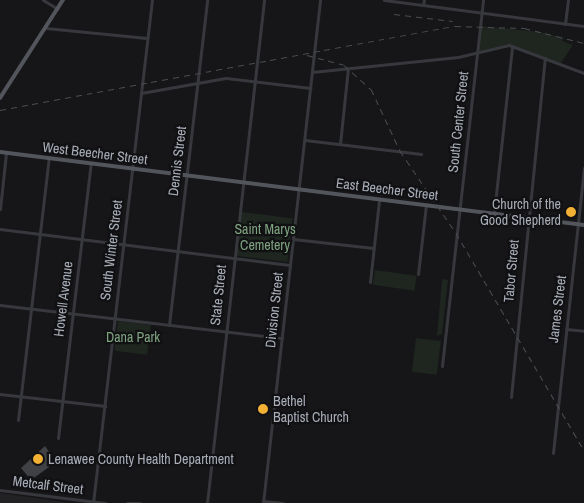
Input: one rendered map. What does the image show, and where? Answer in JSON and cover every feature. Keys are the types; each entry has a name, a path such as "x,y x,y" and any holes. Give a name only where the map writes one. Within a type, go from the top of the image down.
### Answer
{"main road":[{"path":"0,98 64,0"},
{"name":"West Beecher Street","path":"0,152 187,176"},
{"name":"East Beecher Street","path":"187,176 584,225"}],"street":[{"path":"43,0 58,9"},
{"name":"South Winter Street","path":"93,502 151,0"},
{"name":"Dennis Street","path":"170,325 207,0"},
{"name":"State Street","path":"207,503 264,0"},
{"name":"Division Street","path":"263,502 320,0"},
{"path":"384,0 584,26"},
{"path":"423,6 424,0"},
{"name":"South Center Street","path":"442,366 483,0"},
{"path":"565,24 568,0"},
{"path":"46,28 148,38"},
{"path":"312,72 512,46 584,73"},
{"path":"494,214 512,46"},
{"name":"Tabor Street","path":"511,397 545,58"},
{"path":"340,144 348,68"},
{"path":"141,93 226,78 310,88"},
{"path":"305,140 421,154"},
{"path":"0,209 6,153"},
{"path":"18,420 49,158"},
{"name":"Howell Avenue","path":"58,438 91,163"},
{"name":"James Street","path":"553,453 584,168"},
{"path":"370,282 379,200"},
{"path":"418,274 426,205"},
{"path":"0,229 290,265"},
{"path":"293,239 373,248"},
{"path":"0,304 282,338"},
{"path":"566,329 584,331"},
{"path":"0,394 105,406"},
{"name":"Metcalf Street","path":"0,490 105,503"},
{"path":"263,502 282,503"},
{"path":"127,503 140,503"}],"shaded area":[{"path":"0,493 70,503 0,503"}],"green space":[{"path":"480,26 540,32 564,38 562,41 573,45 560,64 509,45 477,53"},
{"name":"Saint Marys Cemetery","path":"241,212 293,218 287,262 236,256"},
{"path":"375,270 417,276 415,291 373,285"},
{"path":"442,279 448,280 442,334 437,336"},
{"name":"Dana Park","path":"118,321 151,325 147,355 114,351"},
{"path":"416,338 441,341 437,375 412,372"}],"building":[{"path":"45,446 52,456 47,460 49,467 31,480 21,468"}],"railway":[{"path":"394,14 453,21"},
{"path":"0,110 455,26 524,28 584,43"},
{"path":"307,55 344,65 371,89 400,151 456,233 584,450"}],"place":[{"name":"Church of the Good Shepherd","path":"571,212"},
{"name":"Bethel Baptist Church","path":"263,409"},
{"name":"Lenawee County Health Department","path":"38,459"}]}
